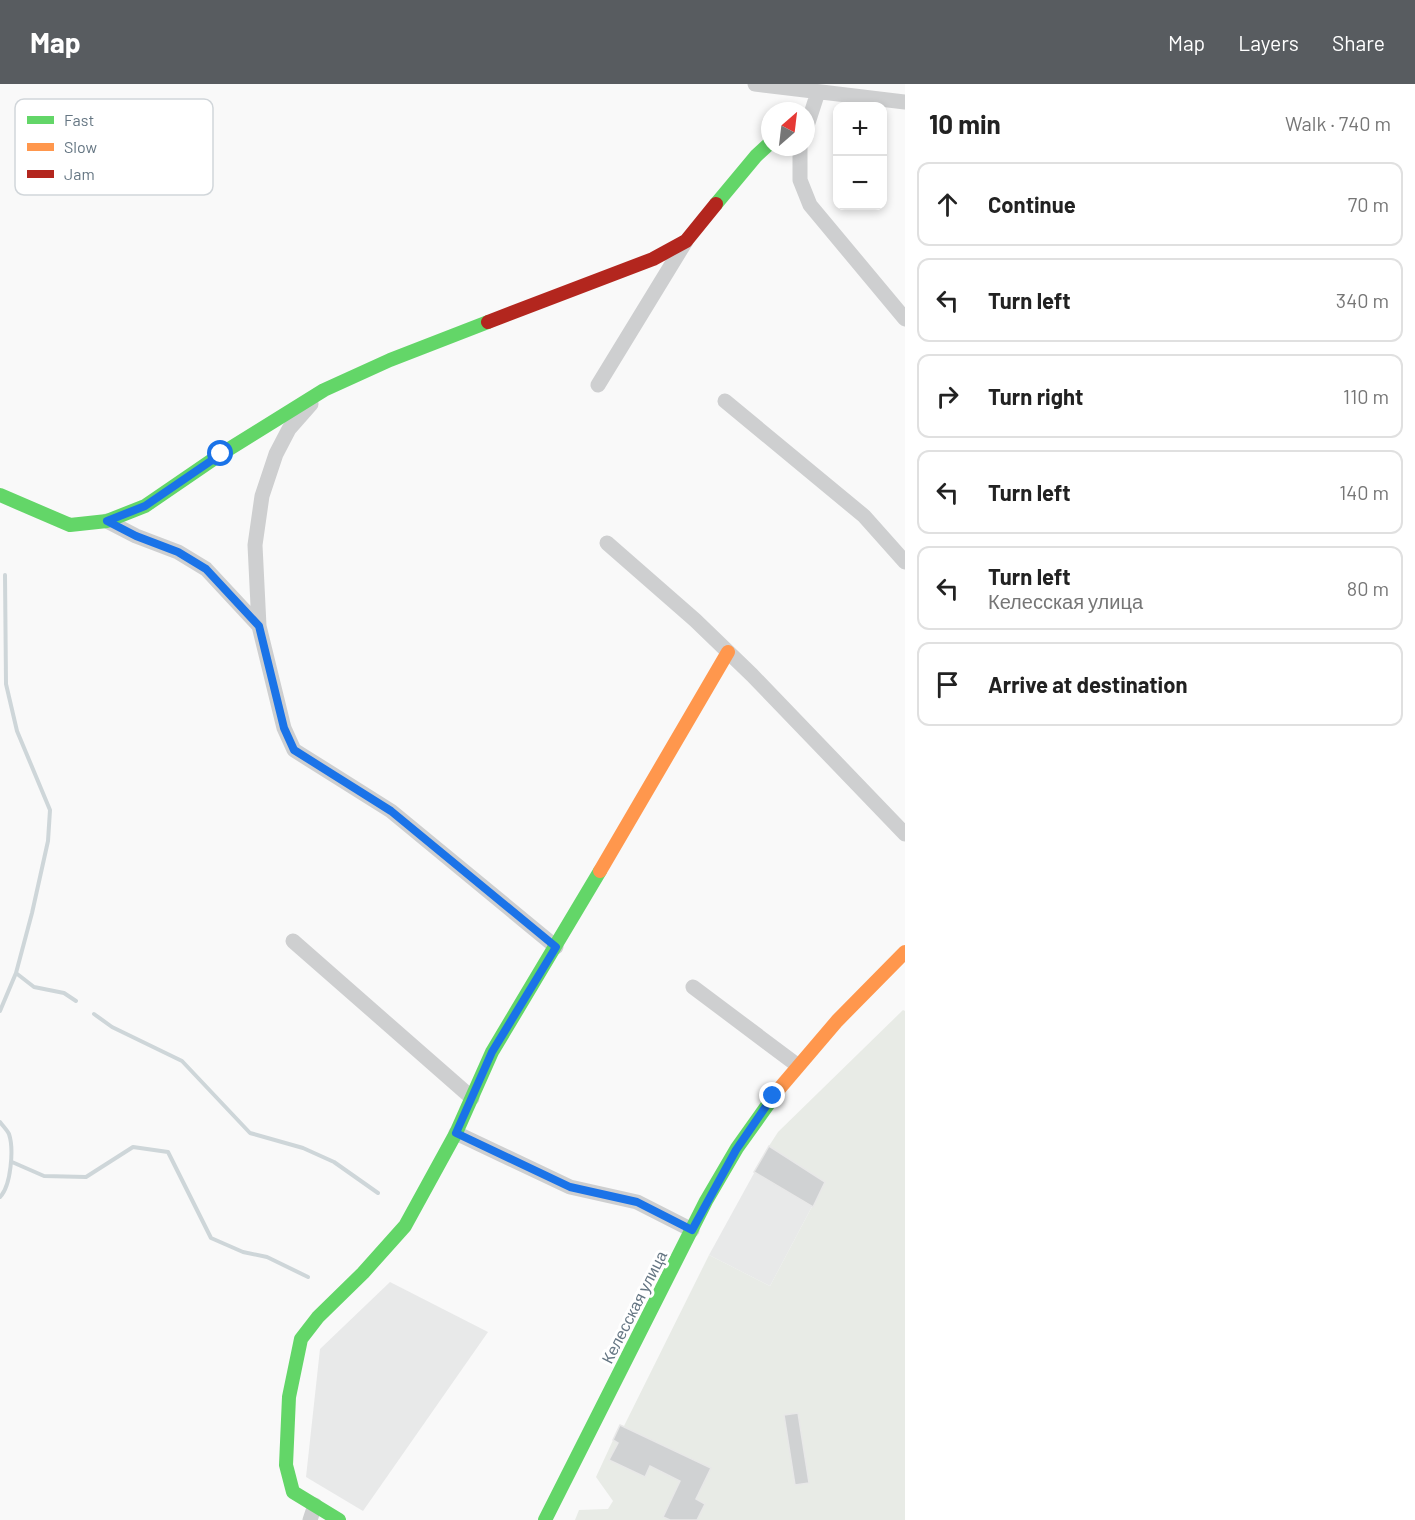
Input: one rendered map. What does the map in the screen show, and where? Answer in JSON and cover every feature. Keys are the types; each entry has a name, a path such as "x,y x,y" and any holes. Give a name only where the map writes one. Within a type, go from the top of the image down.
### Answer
{"street":[{"path":"755,84 905,102"},
{"path":"814,102 819,92"},
{"path":"598,385 686,242 761,151"},
{"path":"800,156 800,180 810,205 905,319"},
{"path":"0,495 70,525 107,521 145,506 221,454 324,390 398,357 653,259 686,242"},
{"path":"324,390 289,429 276,454 262,496 255,545 259,626 284,728 294,750 391,811 556,947"},
{"path":"725,401 864,516 905,562"},
{"path":"107,521 136,536 178,552 206,569 259,626"},
{"path":"607,543 728,652 905,834"},
{"path":"339,1520 312,1513 293,1492 286,1465 289,1397 302,1339 318,1317 363,1273 405,1226 456,1133 492,1052 728,652"},
{"path":"292,941 471,1098"},
{"name":"Келесская улица","path":"545,1520 692,1230 736,1150 797,1065 853,1002 905,952"},
{"path":"693,987 797,1065"},
{"path":"456,1133 570,1187 637,1202 692,1230"}],"shaded area":[{"path":"903,1010 905,1011 905,1520 575,1520 579,1510 608,1509 613,1501 596,1477 620,1425 624,1426 709,1255 770,1286 825,1182 769,1146 778,1132"},
{"path":"769,1146 825,1182 770,1286 709,1255"},
{"path":"390,1282 488,1332 363,1511 306,1477 320,1349"}],"building":[{"path":"769,1146 825,1182 813,1207 754,1172"},
{"path":"798,1413 809,1483 795,1485 784,1415"},
{"path":"620,1425 711,1468 696,1499 705,1504 697,1520 670,1520 663,1517 680,1481 650,1466 645,1477 609,1460 618,1443 613,1440"}],"waterway":[{"path":"0,1011 16,973 32,913 48,841 50,810 17,731 6,684 5,575"},
{"path":"16,973 34,987 64,993 76,1001"},
{"path":"94,1014 112,1027 182,1061 250,1133 303,1148 334,1162 378,1193"},
{"path":"0,1122 9,1134 11,1149 7,1185 0,1197"},
{"path":"12,1162 44,1176 86,1177 133,1147 168,1152 211,1238 243,1252 267,1257 308,1277"}],"traffic: fast":[{"path":"716,204 761,151"},
{"path":"0,495 70,525 107,521 145,506 221,454 324,390 390,360 488,322"},
{"path":"339,1520 293,1492 286,1465 289,1397 301,1339 318,1317 363,1273 405,1226 456,1133 492,1052 600,871"},
{"path":"545,1520 706,1201 737,1148 779,1089"}],"traffic: slow":[{"path":"600,871 728,652"},
{"path":"779,1089 837,1021 905,952"}],"traffic: jam":[{"path":"488,322 653,259 686,241 716,204"}],"route":[{"path":"221,454 145,506 107,521 136,536 178,552 206,569 259,626 284,728 294,750 391,811 556,947 492,1052 456,1133 570,1187 637,1202 692,1230 736,1150 773,1096"}]}
